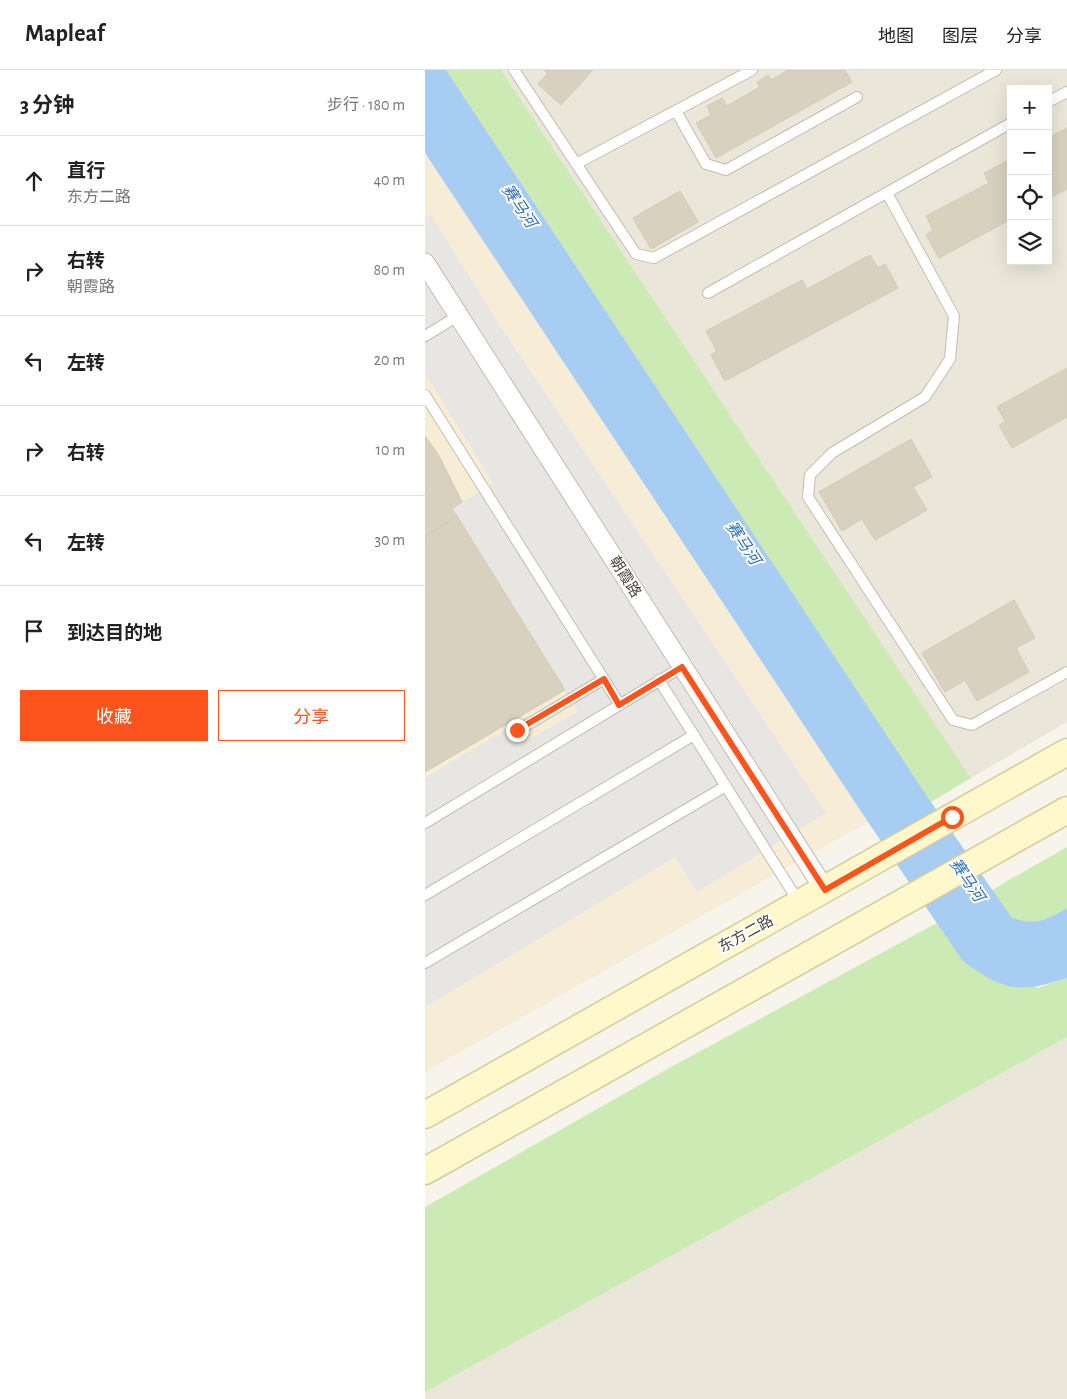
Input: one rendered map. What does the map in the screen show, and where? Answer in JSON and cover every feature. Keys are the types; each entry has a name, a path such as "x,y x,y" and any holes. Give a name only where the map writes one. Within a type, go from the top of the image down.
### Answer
{"main road":[{"name":"东方二路","path":"425,1115 1067,752"},
{"path":"425,1171 1067,810"}],"street":[{"name":"朝霞路","path":"425,263 825,890"}],"lane":[{"path":"514,70 636,254 654,258 997,70"},
{"path":"577,164 752,70"},
{"path":"1052,100 1067,92"},
{"path":"676,111 706,164 726,170 857,97"},
{"path":"708,293 1007,125"},
{"path":"887,193 953,316 950,359 925,397 832,453 810,475 808,497 953,720 973,725 1067,672"},
{"path":"425,336 458,316"},
{"path":"425,395 619,705"},
{"path":"425,822 682,667"},
{"path":"517,730 604,679"},
{"path":"659,680 800,904"},
{"path":"425,895 694,735"},
{"path":"425,963 726,786"}],"shaded area":[{"path":"501,70 1067,70 1067,722 971,778"},
{"path":"425,153 868,822 425,1072"},
{"path":"431,215 501,327 826,813 697,892 675,857 425,1007 425,778 510,727 520,745 578,711 452,509 493,483 425,373 425,218"},
{"path":"1067,1037 1067,1399 425,1399 425,1392"}],"green space":[{"path":"446,70 501,70 971,778 931,802"},
{"path":"1067,847 1067,908 1039,922 1024,923 1011,917 992,890"},
{"path":"937,923 962,960 1038,988 1067,978 1067,1037 425,1392 425,1207 673,1066"}],"water":[{"name":"赛马河","path":"425,70 446,70 931,802 1012,918 1034,922 1053,916 1067,908 1067,978 1036,986 1012,987 989,978 962,960 868,822 425,153"}],"building":[{"path":"544,70 593,70 561,105 538,84 548,73"},
{"path":"788,70 845,70 852,82 716,158 696,123 711,115 707,106 722,98 727,106 760,87 757,82 768,75 771,80"},
{"path":"1067,128 1067,189 1052,197 1052,175 1052,136"},
{"path":"1007,161 1007,221 939,258 926,235 933,230 926,216 989,183 984,173"},
{"path":"680,191 698,222 651,249 633,218"},
{"path":"870,255 878,268 885,264 898,288 725,381 711,355 717,351 706,331 802,280 807,289"},
{"path":"1067,368 1067,417 1012,448 999,425 1006,422 997,407"},
{"path":"425,436 438,454 462,502 452,509 457,516 425,537"},
{"path":"911,439 932,477 913,487 927,510 875,540 862,519 842,531 819,492"},
{"path":"457,516 565,690 425,772 425,537"},
{"path":"1014,600 1035,638 1016,648 1029,672 977,701 965,680 945,692 922,653"}],"route":[{"path":"517,730 604,679 619,705 682,667 825,890 952,817"}]}
